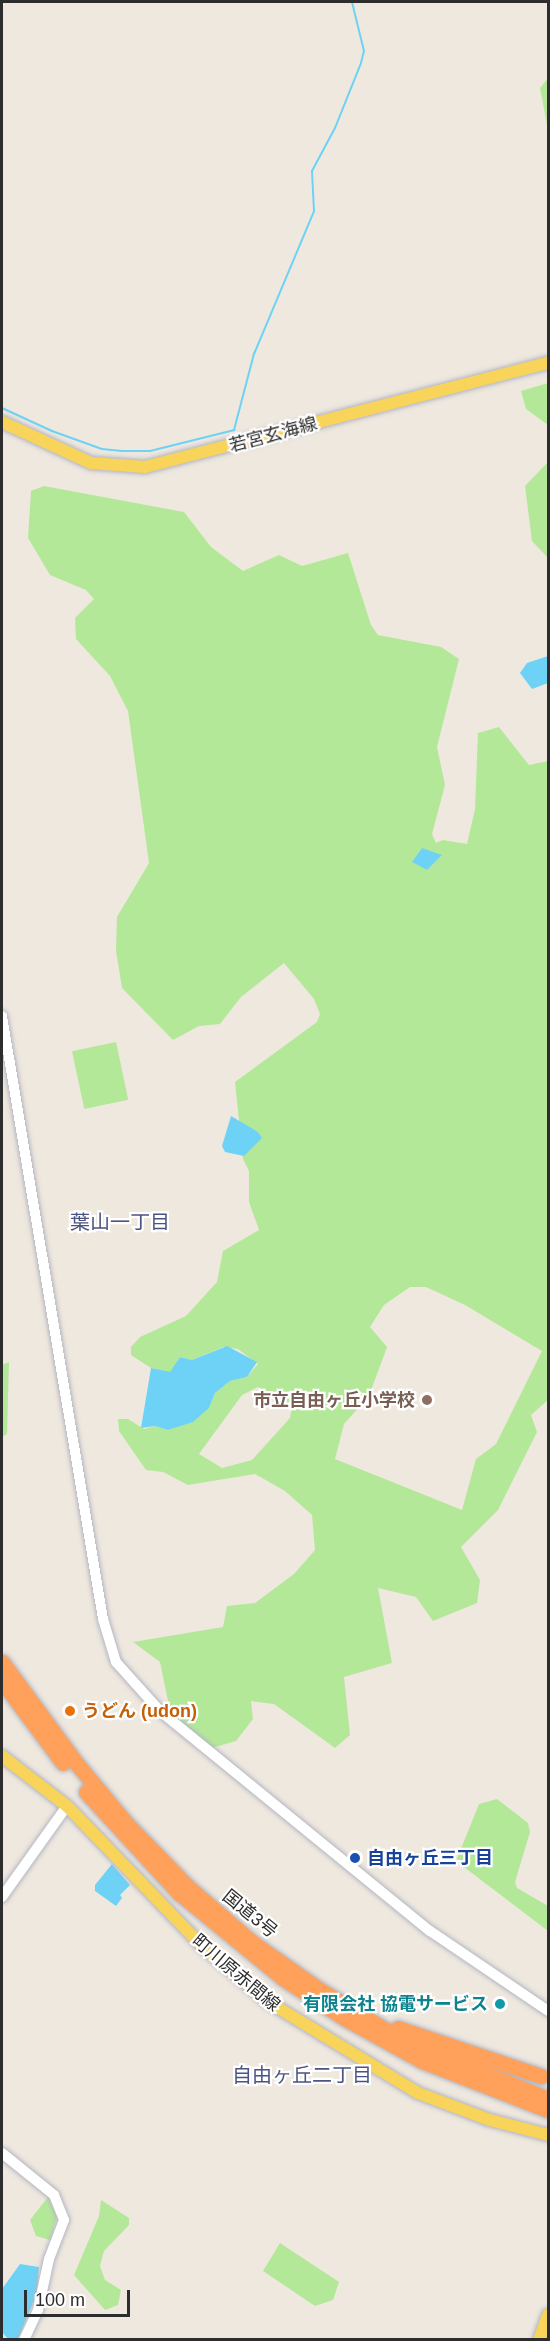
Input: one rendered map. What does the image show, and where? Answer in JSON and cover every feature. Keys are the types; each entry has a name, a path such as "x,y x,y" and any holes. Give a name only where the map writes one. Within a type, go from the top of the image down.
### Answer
{"highway":[{"name":"国道3号","path":"2,1662 77,1764 159,1858 253,1943 351,2010 426,2050 536,2101"},
{"name":"国道3号","path":"2,1681 118,1831 210,1922 344,2018 422,2061 536,2101"},
{"path":"351,2010 541,2076"}],"main road":[{"name":"若宮玄海線","path":"2,422 91,463 145,467 549,363"},
{"name":"町川原赤間線","path":"2,1756 67,1806 201,1945 284,2012 418,2093 490,2120 549,2134"},
{"path":"538,2340 549,2315"}],"street":[{"path":"2,1016 103,1619 116,1662 160,1712 430,1931 549,2011"},
{"path":"2,1897 67,1806"},
{"path":"2,2153 54,2195 64,2220 49,2259 38,2310 24,2340"}],"green space":[{"path":"548,78 548,130 540,88"},
{"path":"548,383 548,425 526,409 521,391"},
{"path":"548,464 548,558 532,541 525,486"},
{"path":"44,486 184,512 211,547 243,571 279,555 302,566 348,553 371,625 378,635 441,647 459,659 437,747 445,785 432,834 436,843 443,840 467,844 475,809 478,733 499,727 529,765 548,761 548,1400 531,1415 537,1432 498,1510 461,1547 480,1580 477,1603 433,1621 416,1597 378,1588 392,1663 344,1677 350,1735 335,1748 274,1704 251,1701 253,1719 236,1741 208,1749 185,1731 168,1701 160,1662 133,1642 223,1627 227,1606 255,1603 294,1574 315,1550 312,1515 285,1491 255,1474 188,1485 163,1472 146,1470 119,1431 118,1419 128,1419 144,1429 155,1426 168,1430 192,1422 209,1408 215,1393 230,1381 247,1377 258,1364 238,1349 223,1347 192,1360 180,1357 170,1373 151,1368 131,1355 131,1347 140,1337 186,1316 217,1282 223,1251 259,1230 249,1202 249,1171 243,1159 235,1082 317,1022 320,1014 314,999 284,963 241,997 220,1024 199,1026 173,1040 122,988 116,951 117,917 149,863 128,711 110,676 76,639 75,618 94,599 86,590 50,575 28,538 31,491","holes":["410,1287 426,1287 465,1305 542,1351 496,1444 476,1459 462,1510 335,1459 344,1424 369,1396 387,1347 370,1327 384,1305","258,1387 292,1406 290,1418 252,1460 222,1468 199,1454 242,1395"]},
{"path":"116,1042 128,1100 84,1109 72,1051"},
{"path":"9,1362 7,1434 2,1437 2,1365"},
{"path":"497,1799 528,1823 530,1832 515,1882 517,1888 548,1906 548,1931 456,1861 479,1804"},
{"path":"48,2197 57,2217 50,2240 36,2236 30,2220"},
{"path":"101,2200 129,2218 129,2225 104,2251 100,2266 105,2280 121,2290 118,2305 105,2310 74,2275 99,2216"},
{"path":"280,2243 339,2282 333,2300 315,2306 263,2271"}],"water":[{"path":"548,656 548,683 532,689 520,673 527,663"},
{"path":"422,848 442,855 427,870 412,862"},
{"path":"231,1116 258,1132 262,1138 244,1156 225,1152 222,1146"},
{"path":"227,1346 257,1362 247,1377 230,1381 215,1393 209,1408 193,1422 168,1430 155,1426 141,1428 151,1368 170,1372 180,1357 192,1360"},
{"path":"112,1864 130,1885 120,1895 122,1898 116,1906 95,1891 95,1885"},
{"path":"20,2264 39,2267 37,2293 18,2339 8,2339 2,2332 2,2289"}],"waterway":[{"path":"2,408 52,431 102,449 122,451 150,451 234,430 254,354 314,211 312,171 335,128 361,63 364,51 352,2"}],"place":[{"name":"市立自由ヶ丘小学校","path":"427,1400"},
{"name":"うどん (udon)","path":"70,1711"},
{"name":"自由ヶ丘三丁目","path":"355,1858"},
{"name":"有限会社 協電サービス","path":"500,2004"}],"district":[{"name":"葉山一丁目","path":"120,1222"},
{"name":"自由ヶ丘二丁目","path":"302,2075"}]}
